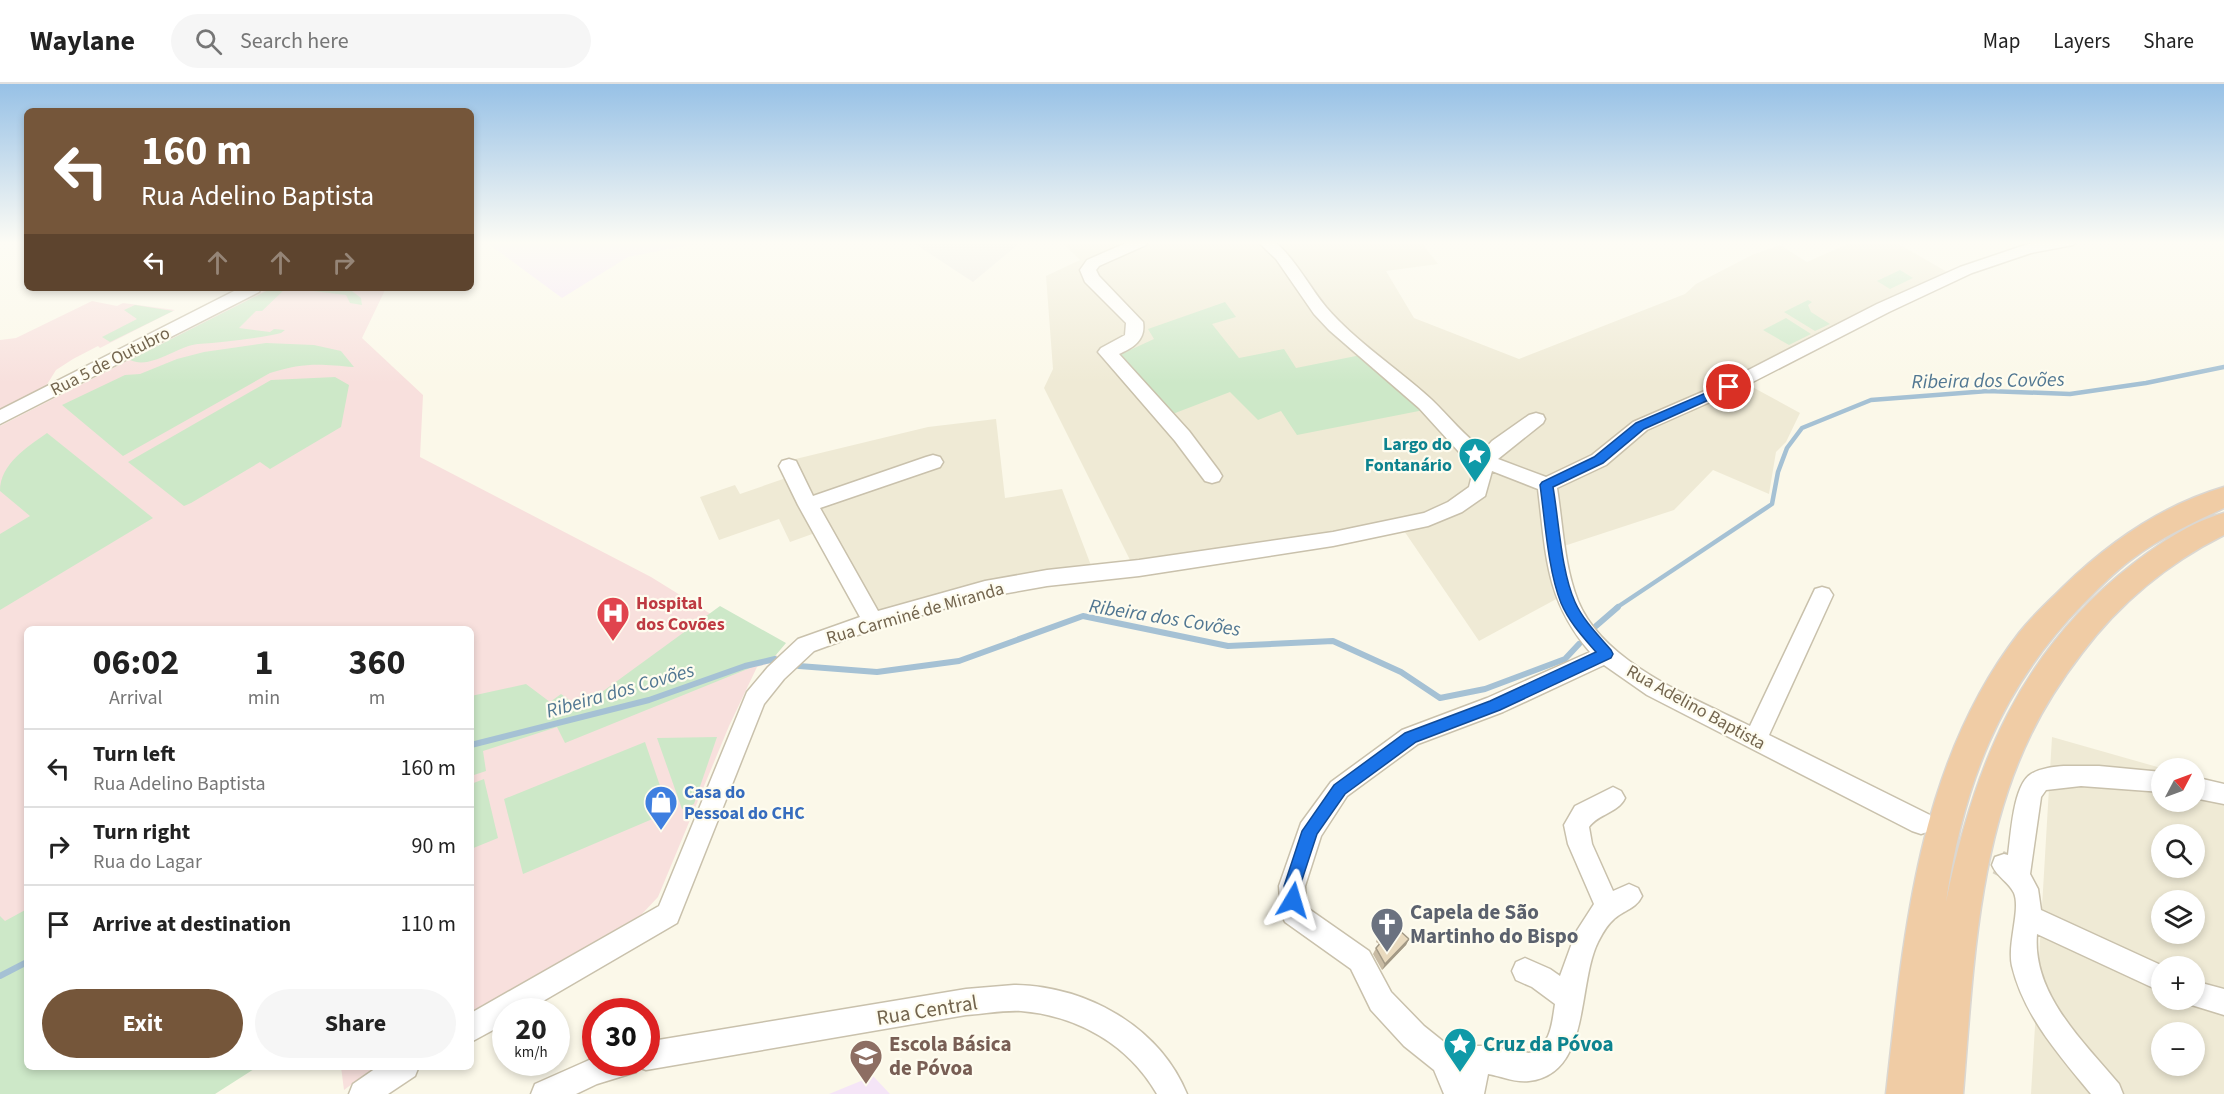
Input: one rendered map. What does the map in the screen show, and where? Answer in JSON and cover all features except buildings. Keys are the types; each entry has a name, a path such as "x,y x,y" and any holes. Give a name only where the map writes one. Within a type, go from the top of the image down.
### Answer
{"highway":[{"path":"1906,1094 1934,868 1957,784 1980,724 2004,680 2030,642 2084,585 2127,548 2185,514 2224,497"},
{"path":"1943,1094 1959,930 1980,826 1994,779 2011,738 2036,689 2061,654 2108,601 2154,564 2208,530 2224,523"}],"street":[{"path":"1102,289 1134,322 1136,329 1134,337 1128,344 1107,352 1182,436 1212,476"},
{"path":"1305,289 1335,326 1425,404 1466,447 1485,461 1547,485 1599,460 1640,426 1729,387 1923,289"},
{"name":"Rua 5 de Outubro","path":"0,418 247,291"},
{"path":"1485,461 1499,446 1536,419"},
{"name":"Rua Carminé de Miranda","path":"474,1026 668,914 755,699 776,673 806,645 873,621 985,589 1047,578 1139,568 1333,538 1428,519 1455,507 1478,491 1485,461"},
{"path":"808,505 933,462"},
{"path":"789,466 808,505 873,621"},
{"name":"Rua Adelino Baptista","path":"1547,485 1562,585 1568,603 1585,630 1606,654 1655,689 1921,823"},
{"path":"1755,740 1822,595"},
{"path":"1458,1094 1444,1060 1414,1036 1381,1001 1360,960 1336,940 1294,913 1292,886 1310,831 1340,789 1410,737 1495,705 1606,654"},
{"path":"2109,1094 2062,1035 2031,984 2022,945 2029,894 2010,870 2029,796 2033,786 2041,780 2115,777 2151,781"},
{"path":"2205,790 2224,794"},
{"path":"1444,1060 1477,1060 1521,1067 1534,1066 1555,1053 1562,1040 1570,999 1588,936 1599,917 1619,902 1580,844 1576,825 1584,814 1613,798"},
{"path":"2027,916 2151,975"},
{"path":"1525,971 1541,978 1570,999"},
{"path":"2205,997 2224,1002"},
{"name":"Rua Central","path":"660,1054 966,1002 1020,998 1068,1005 1101,1018 1138,1047 1173,1094"},
{"path":"1470,1094 1477,1060"},
{"path":"363,1094 399,1070"},
{"path":"545,1094 583,1076"}],"shaded area":[{"path":"550,289 576,289 562,298"},
{"path":"1047,289 1397,289 1414,318 1519,359 1685,294 1690,289 1915,289 1732,376 1800,413 1786,442 1776,452 1769,494 1713,470 1674,510 1564,546 1573,590 1479,641 1398,522 1132,564 1044,388 1053,369"},
{"name":"Hospital dos Covões","path":"264,291 385,291 362,338 423,395 420,457 651,577 777,655 770,663 757,667 729,726 658,897 641,915 474,1010 474,626 24,626 24,959 0,971 0,426"},
{"path":"92,301 117,306 123,303 175,310 73,359 56,370 46,386 0,409 0,340 16,338"},
{"path":"996,419 1005,498 1062,489 1092,568 860,620 815,533 790,542 779,519 719,540 700,497 735,485 740,494 786,478 779,463 928,427"},
{"path":"2052,737 2151,765 2151,812 2205,812 2205,781 2224,786 2224,1094 2031,1094"},
{"path":"342,1070 371,1070 344,1090"},
{"name":"Escola Básica de Póvoa","path":"873,1076 890,1094 829,1094"}],"green space":[{"path":"266,291 283,291 262,311 256,311 239,328 270,332 274,329 285,330 281,333 250,339 198,344 147,362 130,360"},
{"path":"313,291 352,291 361,298 362,305 350,303 346,295"},
{"path":"1808,300 1812,302 1808,305 1811,312 1830,324 1815,331 1784,312"},
{"path":"1225,302 1236,317 1212,324 1239,358 1284,349 1296,368 1361,355 1424,410 1297,435 1281,411 1258,420 1230,392 1170,415 1117,356 1154,339 1148,329"},
{"path":"135,305 173,311 110,342 102,337 137,319 124,310"},
{"path":"1786,318 1811,334 1789,345 1763,330"},
{"path":"266,343 314,345 341,351 354,367 312,365 270,373 123,456 62,405 125,375 140,374 177,359 204,352"},
{"path":"335,377 349,385 341,427 270,469 260,462 184,506 128,462 271,380"},
{"path":"47,433 153,518 0,610 0,534 30,516 0,491 1,481 16,457"},
{"path":"720,606 786,643 770,662 760,664 565,743 557,727 483,751 486,771 474,775 474,695 526,684 550,702 561,694 580,708"},
{"path":"717,737 694,804 682,809 657,738"},
{"path":"645,742 669,812 523,874 504,799"},
{"path":"484,779 498,838 474,848 474,783"},
{"path":"24,911 24,1070 252,1070 215,1094 0,1094 0,916 5,921"}],"waterway":[{"name":"Ribeira dos Covões","path":"1616,608 1772,504 1778,472 1787,448 1802,428 1871,400 1988,391 2070,394 2146,383 2224,367"},
{"name":"Ribeira dos Covões","path":"1596,626 1618,607"},
{"name":"Ribeira dos Covões","path":"799,666 877,672 959,661 1083,616 1228,646 1333,641 1401,672 1440,698 1485,689 1565,659 1579,644"},
{"name":"Ribeira dos Covões","path":"474,744 649,700 745,666 775,659"},
{"name":"Ribeira dos Covões","path":"0,976 24,964"}],"tunnel":[{"path":"1932,829 2004,865"}],"place":[{"name":"Largo do Fontanário","path":"1475,483"},
{"name":"Hospital dos Covões","path":"613,642"},
{"name":"Casa do Pessoal do CHC","path":"661,831"},
{"name":"Capela de São Martinho do Bispo","path":"1387,953"},
{"name":"Cruz da Póvoa","path":"1460,1073"},
{"name":"Escola Básica de Póvoa","path":"866,1085"}],"route":[{"path":"1293,900 1292,886 1310,831 1340,789 1410,737 1495,705 1606,654 1590,637 1568,603 1562,585 1547,485 1599,460 1640,426 1729,387"}]}
